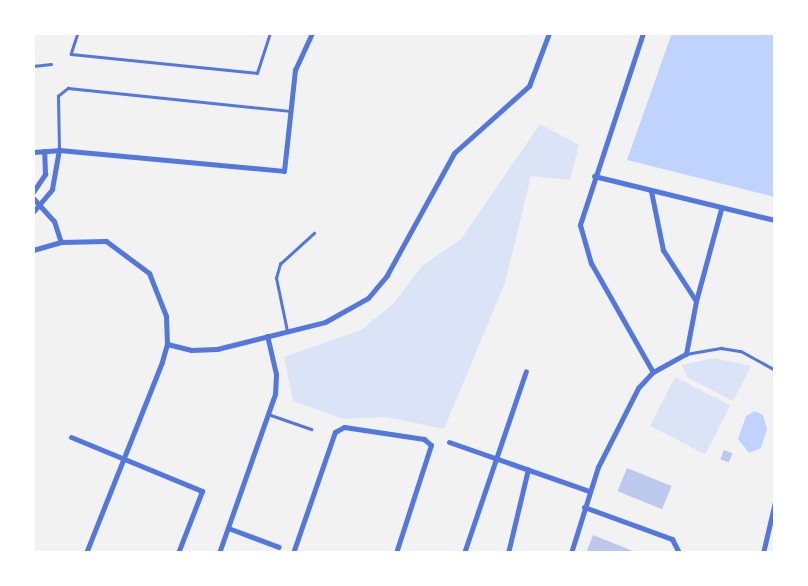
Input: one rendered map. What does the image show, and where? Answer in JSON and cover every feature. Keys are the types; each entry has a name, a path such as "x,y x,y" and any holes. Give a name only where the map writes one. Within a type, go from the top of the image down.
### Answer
{"street":[{"path":"33,152 59,150 284,170 295,71 312,33"},
{"path":"167,344 204,351 326,322 369,298 387,275 454,153 529,86 549,33"},
{"path":"643,33 580,225 592,263 653,372"},
{"path":"33,212 55,181 59,150"},
{"path":"33,192 44,178 44,151"},
{"path":"594,176 775,220"},
{"path":"650,191 663,250 696,301"},
{"path":"33,198 54,220 61,242"},
{"path":"571,553 589,491 621,419 653,372 686,354 696,301 721,209"},
{"path":"33,250 61,242 106,241 149,273 166,316 167,344 120,459 86,553"},
{"path":"219,553 268,414 276,380 267,336"},
{"path":"464,553 494,455 526,371"},
{"path":"293,553 335,432 344,427 424,439 431,445 396,553"},
{"path":"71,437 202,491 178,553"},
{"path":"449,442 494,455 589,491"},
{"path":"508,553 528,469"},
{"path":"763,553 775,502"},
{"path":"584,507 672,539 679,553"},
{"path":"228,528 279,547"}],"lane":[{"path":"78,33 71,54 257,73 270,33"},
{"path":"33,66 51,64"},
{"path":"59,150 58,96 68,88 289,111"},
{"path":"287,331 276,278 280,264 314,233"},
{"path":"686,354 721,348 741,351 775,370"},
{"path":"268,414 311,429"}],"shaded area":[{"path":"540,124 579,145 570,180 531,176 505,283 444,429 386,417 343,419 293,401 284,357 361,330 393,304 422,266 461,239"},
{"path":"714,358 751,366 733,401 688,378 682,365"},
{"path":"675,377 730,405 705,454 650,426"}],"water":[{"path":"672,33 775,33 775,197 627,160"},
{"path":"755,411 763,415 767,429 761,448 749,453 738,439 746,416"}],"building":[{"path":"724,450 732,453 729,463 720,459"},
{"path":"627,468 672,486 662,509 618,491"},
{"path":"593,535 638,553 586,553"}]}
